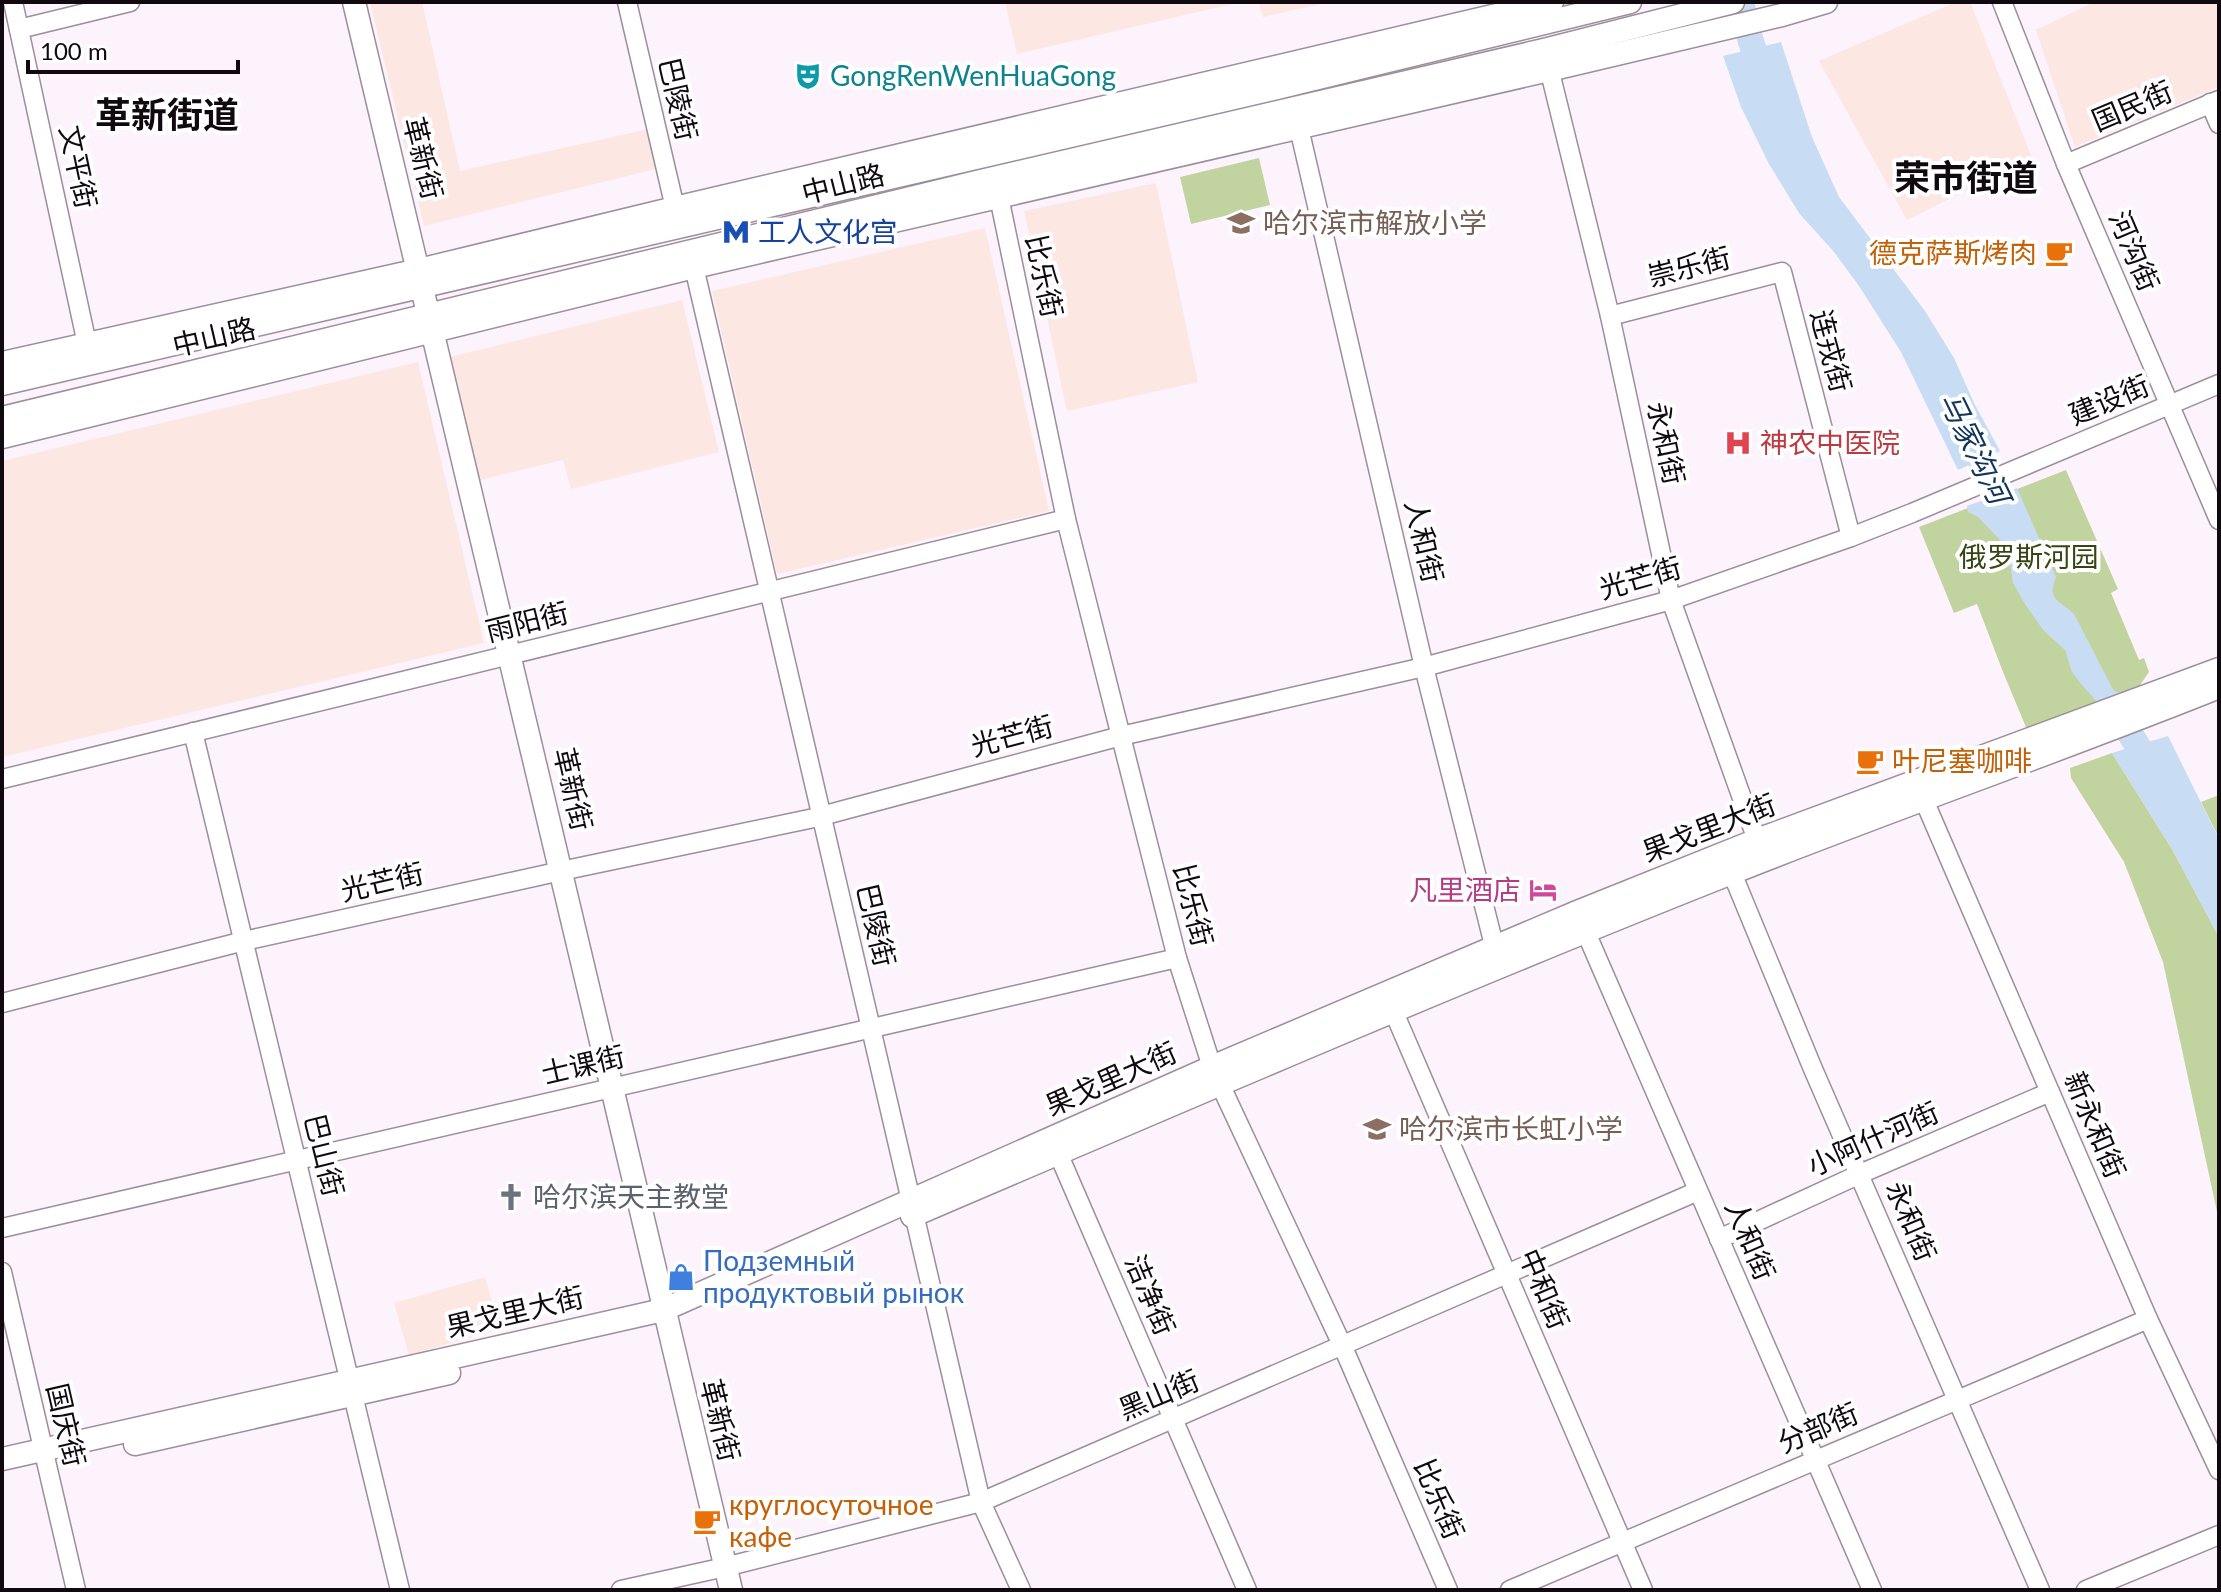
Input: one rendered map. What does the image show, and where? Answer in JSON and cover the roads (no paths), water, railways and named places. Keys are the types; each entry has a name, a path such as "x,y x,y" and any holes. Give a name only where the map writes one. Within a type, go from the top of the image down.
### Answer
{"main road":[{"name":"革新街","path":"354,2 731,1590"},
{"name":"中山路","path":"2,384 421,278 909,175 1539,9 1630,2"},
{"name":"中山路","path":"2,418 378,328 431,323 981,181 1547,60 1699,10 1733,2"},
{"path":"2,437 431,323 694,267 1299,128 1547,60 1701,34 1826,2"},
{"path":"2,363 421,278 675,208 1539,9"},
{"name":"果戈里大街","path":"2157,702 2219,669"},
{"name":"果戈里大街","path":"2,1459 45,1456 664,1316 1216,1076 1581,922 1757,840 2039,746 2157,702 2219,687"},
{"name":"果戈里大街","path":"1581,922 1732,873 1924,800 2039,746"},
{"name":"果戈里大街","path":"912,1208 1058,1153 1216,1076 1393,1010 1497,957"},
{"name":"果戈里大街","path":"2,1475 45,1456"}],"street":[{"name":"文平街","path":"13,2 87,344"},
{"path":"19,29 130,2"},
{"name":"巴陵街","path":"627,2 675,208"},
{"name":"河沟街","path":"2002,2 2066,164 2219,520"},
{"name":"永和街","path":"1547,60 1610,316 1671,600 1757,840"},
{"path":"2215,102 2219,124"},
{"name":"国民街","path":"2066,164 2215,102"},
{"name":"人和街","path":"1299,128 1424,667 1497,957"},
{"name":"比乐街","path":"999,197 1066,519 1177,958 1216,1076 1342,1345 1448,1590"},
{"name":"巴陵街","path":"694,267 981,1502 1021,1590"},
{"name":"崇乐街","path":"1610,316 1782,272"},
{"name":"连戎街","path":"1782,272 1851,537"},
{"name":"建设街","path":"2021,468 2219,384"},
{"name":"光芒街","path":"2,1003 244,941 821,816 1121,736 1424,667 1671,600 1851,537 2021,468"},
{"name":"雨阳街","path":"2,779 1066,519"},
{"name":"巴山街","path":"193,732 400,1590"},
{"name":"新永和街","path":"1924,800 2148,1319 2219,1470"},
{"name":"永和街","path":"1732,873 1813,1069 2040,1590"},
{"name":"人和街","path":"1581,922 1872,1590"},
{"name":"士课街","path":"2,1228 1177,958"},
{"name":"中和街","path":"1393,1010 1643,1590"},
{"name":"小阿什河街","path":"1719,1239 2050,1092"},
{"name":"洁净街","path":"1058,1153 1247,1590"},
{"name":"黑山街","path":"621,1590 981,1502 1698,1191"},
{"name":"国庆街","path":"2,1272 76,1590"},
{"name":"分部街","path":"1510,1590 2148,1319"},
{"path":"2086,1590 2219,1535"}],"water":[{"path":"1781,42 1812,137 1839,197 1925,311 1954,358 2000,451 1958,470 1901,352 1859,286 1799,213 1769,164 1741,107 1723,56"},
{"path":"2017,488 2056,577 2054,596 2074,614 2117,697 2099,704 2081,684 2072,672 2065,650 2044,631 2013,583 2009,554 2002,542 1978,517 1968,512 1967,506"},
{"path":"2168,736 2219,839 2219,937 2172,849 2112,753"}],"waterway":[{"name":"马家沟河","path":"1741,2 1766,83"},
{"name":"马家沟河","path":"1965,429 2013,527"},
{"name":"马家沟河","path":"2112,704 2154,773"}],"place":[{"name":"GongRenWenHuaGong","path":"808,76"},
{"name":"哈尔滨市解放小学","path":"1241,223"},
{"name":"工人文化宫","path":"736,232"},
{"name":"德克萨斯烤肉","path":"2059,253"},
{"name":"神农中医院","path":"1738,443"},
{"name":"叶尼塞咖啡","path":"1870,761"},
{"name":"凡里酒店","path":"1543,890"},
{"name":"哈尔滨市长虹小学","path":"1377,1129"},
{"name":"哈尔滨天主教堂","path":"511,1197"},
{"name":"Подземный продуктовый рынок","path":"681,1277"},
{"name":"круглосуточное кафе","path":"707,1521"}],"district":[{"name":"革新街道","path":"167,115"},
{"name":"荣市街道","path":"1966,178"}],"park label":[{"name":"俄罗斯河园","path":"2029,557"}]}
